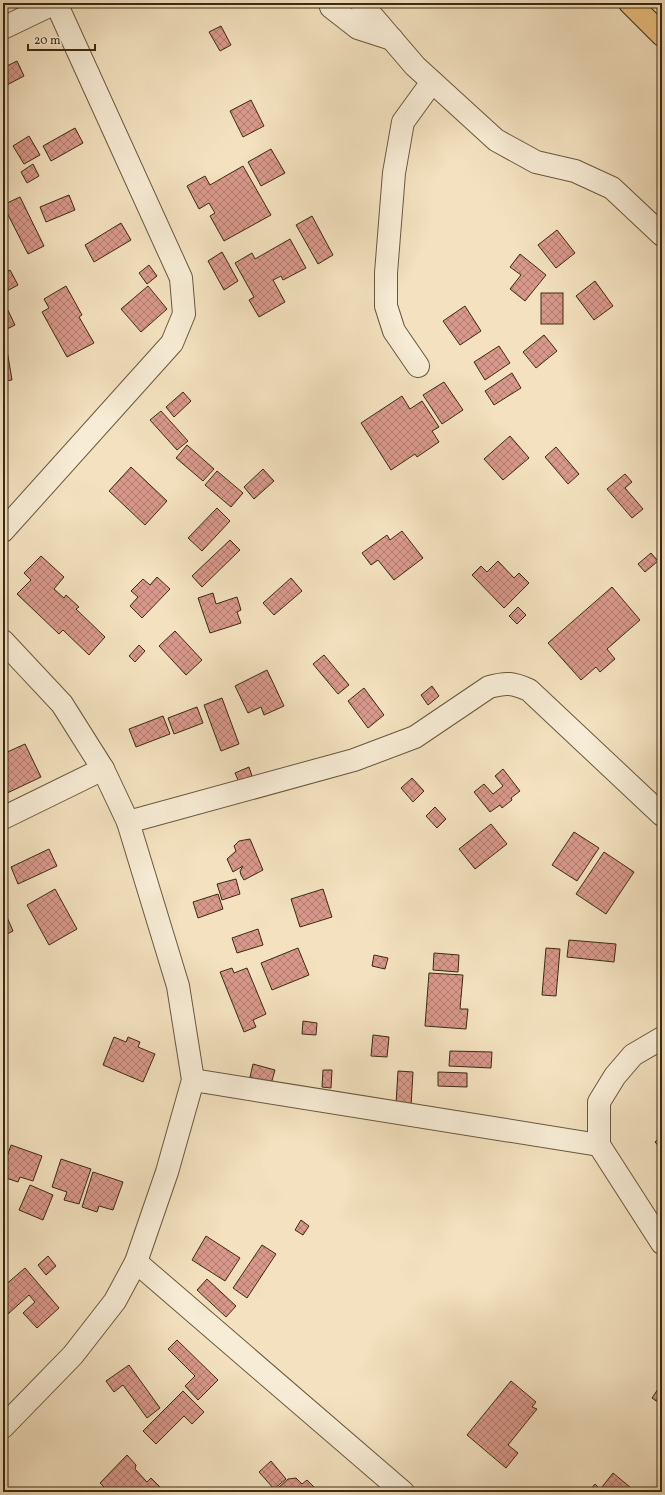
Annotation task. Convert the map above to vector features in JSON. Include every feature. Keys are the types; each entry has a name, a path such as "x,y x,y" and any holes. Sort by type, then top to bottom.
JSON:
{"main road":[{"path":"630,3 662,35"}],"street":[{"path":"3,28 55,3 182,278 184,314 172,343 3,531"},
{"path":"330,3 331,7 358,28 392,39"},
{"path":"361,3 415,66 496,140 536,162 575,172 612,188 662,235"},
{"path":"418,366 394,331 386,306 386,273 394,173 403,122 432,82"},
{"path":"3,642 62,704 103,769 128,822 178,986 193,1080 167,1172 136,1262 115,1301 73,1355 5,1420"},
{"path":"128,822 361,758 415,737 489,687 501,683 514,683 529,690 662,815"},
{"path":"3,818 103,769"},
{"path":"662,1038 633,1055 615,1076 599,1102 599,1145 662,1243"},
{"path":"193,1080 599,1145"},
{"path":"136,1262 403,1492"}],"building":[{"path":"221,26 231,45 220,51 209,32"},
{"path":"17,61 24,76 3,87 3,68"},
{"path":"251,100 264,126 243,137 230,111"},
{"path":"75,128 83,143 51,161 43,146"},
{"path":"29,136 40,155 24,164 13,146"},
{"path":"271,149 285,173 261,186 248,162"},
{"path":"33,164 39,176 27,183 21,172"},
{"path":"243,166 271,215 224,241 210,216 215,213 209,203 199,209 187,186 205,176 210,185"},
{"path":"69,195 75,210 46,222 40,207"},
{"path":"20,197 44,246 28,254 3,205"},
{"path":"312,216 333,255 318,264 296,225"},
{"path":"121,223 131,240 94,262 85,245"},
{"path":"557,230 575,253 556,268 538,245"},
{"path":"290,239 306,268 283,280 281,276 273,280 285,302 259,317 249,300 254,297 235,263 252,253 255,259"},
{"path":"222,252 238,281 224,290 208,261"},
{"path":"520,254 546,275 525,301 510,289 521,275 510,267"},
{"path":"149,265 157,276 147,284 139,273"},
{"path":"10,270 18,285 7,291 3,284 3,274"},
{"path":"595,281 613,306 594,320 576,296"},
{"path":"66,286 82,315 79,317 94,343 67,357 42,312 49,308 44,299"},
{"path":"148,286 167,309 141,332 121,309"},
{"path":"541,293 563,293 563,324 541,324"},
{"path":"3,300 15,325 3,331"},
{"path":"465,306 481,331 460,345 443,321"},
{"path":"544,335 557,351 536,368 523,352"},
{"path":"499,346 510,363 485,380 474,362"},
{"path":"7,350 12,380 4,381 5,386 3,386 3,351"},
{"path":"512,373 521,388 494,405 485,391"},
{"path":"444,382 463,410 442,424 423,395"},
{"path":"183,392 191,401 174,417 166,407"},
{"path":"402,396 410,409 422,401 439,427 432,431 439,442 417,457 415,454 391,470 361,423"},
{"path":"161,411 188,441 177,450 150,420"},
{"path":"510,436 529,458 503,480 484,459"},
{"path":"187,445 214,469 203,481 176,458"},
{"path":"556,447 579,474 568,484 545,457"},
{"path":"131,467 167,501 145,525 109,491"},
{"path":"263,469 274,481 254,499 244,487"},
{"path":"217,471 243,493 231,507 205,485"},
{"path":"625,474 632,482 625,488 643,509 632,518 607,489"},
{"path":"217,508 230,521 202,551 188,538"},
{"path":"402,531 423,558 394,580 378,560 371,565 362,553 387,535 390,540"},
{"path":"230,540 240,550 202,587 192,576"},
{"path":"651,553 658,561 645,572 638,564"},
{"path":"41,556 64,577 54,589 64,598 66,595 79,607 76,609 105,637 89,655 63,630 59,634 17,594 31,580 24,573"},
{"path":"498,561 514,578 519,573 529,583 504,608 472,575 481,566 487,572"},
{"path":"157,577 170,589 142,618 130,606 138,597 131,591 143,579 150,585"},
{"path":"291,578 302,591 274,615 263,603"},
{"path":"612,587 640,620 607,649 615,659 600,672 596,667 581,680 548,643"},
{"path":"213,593 216,604 237,597 241,610 237,612 241,623 210,633 198,598"},
{"path":"518,607 526,615 517,624 509,616"},
{"path":"175,631 202,660 186,675 159,646"},
{"path":"139,645 145,651 135,662 129,656"},
{"path":"324,655 349,685 338,694 313,664"},
{"path":"267,670 284,706 264,715 261,707 248,713 235,686"},
{"path":"432,686 439,696 428,705 421,695"},
{"path":"364,688 384,715 368,728 348,701"},
{"path":"222,698 239,744 221,751 204,705"},
{"path":"197,707 203,723 174,734 168,718"},
{"path":"163,716 170,734 136,747 129,729"},
{"path":"25,744 41,777 3,795 3,754"},
{"path":"249,767 252,776 239,782 235,773"},
{"path":"503,769 520,791 502,808 500,805 490,812 474,792 484,784 493,794 503,786 495,776"},
{"path":"412,778 424,791 413,802 401,788"},
{"path":"435,807 446,819 437,828 426,816"},
{"path":"491,824 507,844 475,869 459,849"},
{"path":"574,832 599,848 577,881 552,865"},
{"path":"250,839 263,870 244,880 240,871 243,866 233,872 227,859 236,851 234,846 239,841"},
{"path":"49,849 57,866 18,884 11,867"},
{"path":"604,852 634,872 606,914 576,894"},
{"path":"236,879 240,894 222,900 217,884"},
{"path":"55,889 77,929 49,945 27,905"},
{"path":"323,889 332,917 300,927 291,899"},
{"path":"218,894 223,909 198,918 193,902"},
{"path":"3,908 13,931 3,936"},
{"path":"258,929 263,945 237,953 232,938"},
{"path":"569,940 616,944 614,962 567,957"},
{"path":"298,948 309,975 272,990 261,963"},
{"path":"546,948 560,949 556,996 542,995"},
{"path":"434,953 459,955 458,972 433,970"},
{"path":"374,955 388,958 385,969 372,966"},
{"path":"232,968 234,973 247,968 266,1014 253,1020 256,1027 244,1032 220,972"},
{"path":"429,973 463,975 460,1009 468,1009 466,1029 425,1026"},
{"path":"303,1021 317,1023 316,1035 302,1034"},
{"path":"373,1035 389,1037 387,1057 371,1056"},
{"path":"114,1037 126,1042 128,1037 140,1042 138,1047 155,1054 143,1082 103,1065"},
{"path":"450,1051 492,1052 491,1068 449,1066"},
{"path":"253,1064 275,1070 271,1084 250,1077"},
{"path":"323,1070 332,1070 331,1088 322,1087"},
{"path":"398,1071 413,1072 411,1106 396,1104"},
{"path":"438,1072 467,1073 467,1087 438,1086"},
{"path":"662,1135 662,1150 655,1142"},
{"path":"11,1145 42,1156 33,1181 20,1177 18,1182 3,1177 3,1169"},
{"path":"61,1159 91,1169 79,1204 64,1200 67,1192 52,1187"},
{"path":"93,1172 123,1182 113,1210 99,1206 97,1212 82,1207"},
{"path":"30,1185 53,1195 43,1220 19,1210"},
{"path":"301,1220 309,1226 303,1235 295,1230"},
{"path":"206,1236 240,1258 225,1281 192,1260"},
{"path":"262,1245 276,1254 247,1298 233,1288"},
{"path":"48,1256 56,1266 46,1275 38,1265"},
{"path":"25,1268 59,1308 37,1328 23,1313 35,1302 29,1295 8,1314 3,1308 3,1287"},
{"path":"207,1279 236,1306 226,1317 197,1290"},
{"path":"177,1340 218,1380 198,1400 185,1386 195,1376 168,1349"},
{"path":"129,1365 160,1408 147,1418 123,1385 114,1392 106,1381"},
{"path":"511,1381 536,1402 532,1407 537,1409 508,1445 518,1453 506,1468 467,1435"},
{"path":"662,1383 662,1405 652,1398"},
{"path":"183,1391 204,1412 192,1424 184,1416 156,1444 143,1431"},
{"path":"127,1455 136,1465 135,1469 147,1482 151,1478 165,1492 109,1492 100,1483"},
{"path":"271,1461 286,1479 274,1489 259,1472"},
{"path":"613,1473 636,1492 608,1492 602,1487"},
{"path":"296,1478 302,1484 307,1480 319,1492 277,1492 278,1488 288,1479"},
{"path":"595,1484 603,1492 588,1492"}]}
